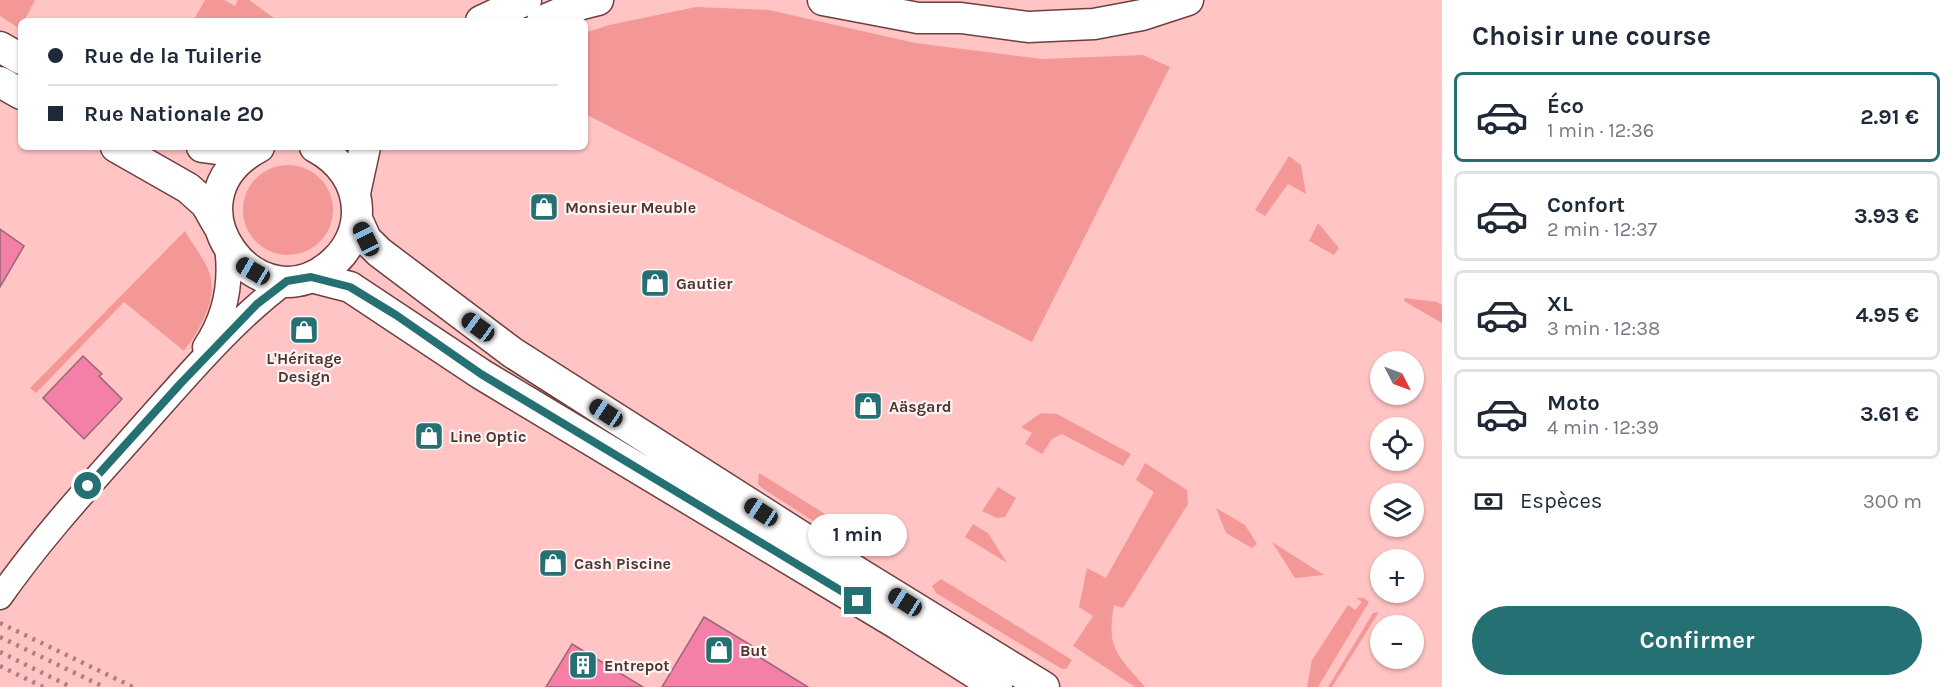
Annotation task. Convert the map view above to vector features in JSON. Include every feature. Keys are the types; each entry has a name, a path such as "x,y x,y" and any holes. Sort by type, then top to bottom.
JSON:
{"main road":[{"path":"487,18 526,0"},
{"path":"549,18 598,0"},
{"path":"823,0 918,18 961,18 1028,27 1094,24 1142,15 1188,0"},
{"path":"901,0 961,18"},
{"path":"0,47 18,57"},
{"path":"0,82 18,92"},
{"path":"121,150 188,188 206,204 223,236 243,265 264,277 299,279 350,287 396,315 481,374 899,625 997,687"},
{"path":"223,236 217,205 222,185 232,167 253,150"},
{"path":"321,150 330,155 346,172 366,239 409,277 513,353 860,574 1044,687"},
{"path":"299,279 328,268 342,255 352,238 365,150"}],"street":[{"path":"181,383 213,335 224,308 229,288 230,266 223,236"},
{"path":"0,597 61,517 181,383 257,304 299,279"}],"shaded area":[{"path":"0,0 35,0 26,18 18,18 18,28 0,16"},
{"path":"205,0 224,0 235,6 238,0 249,0 274,18 195,18"},
{"path":"696,7 769,10 915,43 1042,59 1143,55 1170,67 1032,342 588,116 588,32 609,25"},
{"path":"1289,156 1301,165 1306,194 1288,184 1265,216 1255,210"},
{"path":"288,165 305,169 320,178 329,193 333,210 329,227 320,242 305,251 288,255 271,251 256,242 247,227 243,210 247,193 256,178 271,169"},
{"path":"1318,223 1339,248 1334,255 1309,241"},
{"path":"185,231 207,267 211,293 206,314 184,351 124,302 36,393 30,388"},
{"path":"1405,298 1437,302 1442,305 1442,323 1404,301"},
{"path":"1041,413 1057,414 1131,454 1123,466 1062,434 1052,439 1042,454 1025,444 1032,433 1021,427"},
{"path":"1145,463 1187,490 1188,504 1123,608 1114,605 1113,642 1121,659 1145,687 1135,687 1073,646 1093,616 1079,607 1087,568 1106,578 1154,492 1136,480"},
{"path":"759,473 859,535 849,544 762,488 758,484"},
{"path":"998,487 1016,498 1005,517 997,518 982,511"},
{"path":"1216,508 1245,525 1257,544 1252,548 1226,533"},
{"path":"973,524 988,533 1007,563 965,537"},
{"path":"1272,542 1324,575 1295,578"},
{"path":"941,579 1072,660 1066,669 1062,669 936,593 932,586"},
{"path":"1356,598 1364,598 1369,602 1318,687 1307,687 1312,660 1348,605 1355,610 1362,602"},
{"path":"1370,618 1370,626 1332,687 1328,687"}],"building":[{"path":"0,229 24,246 0,287"},
{"path":"83,356 102,374 99,376 122,399 84,439 43,398"},
{"name":"But","path":"704,617 754,647 751,652 808,687 662,687"},
{"name":"Entrepot","path":"572,644 643,687 546,687"}],"railway":[{"path":"0,623 133,687"},
{"path":"0,637 104,687"},
{"path":"0,652 71,687"},
{"path":"0,666 43,687"}],"place":[{"name":"Monsieur Meuble","path":"544,207"},
{"name":"Gautier","path":"655,283"},
{"name":"L'Héritage Design","path":"304,330"},
{"name":"Aäsgard","path":"868,406"},
{"name":"Line Optic","path":"429,436"},
{"name":"Cash Piscine","path":"553,563"},
{"name":"But","path":"719,650"},
{"name":"Entrepot","path":"583,665"}],"route":[{"path":"88,486 181,383 257,304 287,281 311,277 350,287 396,315 481,374 858,601"}]}
